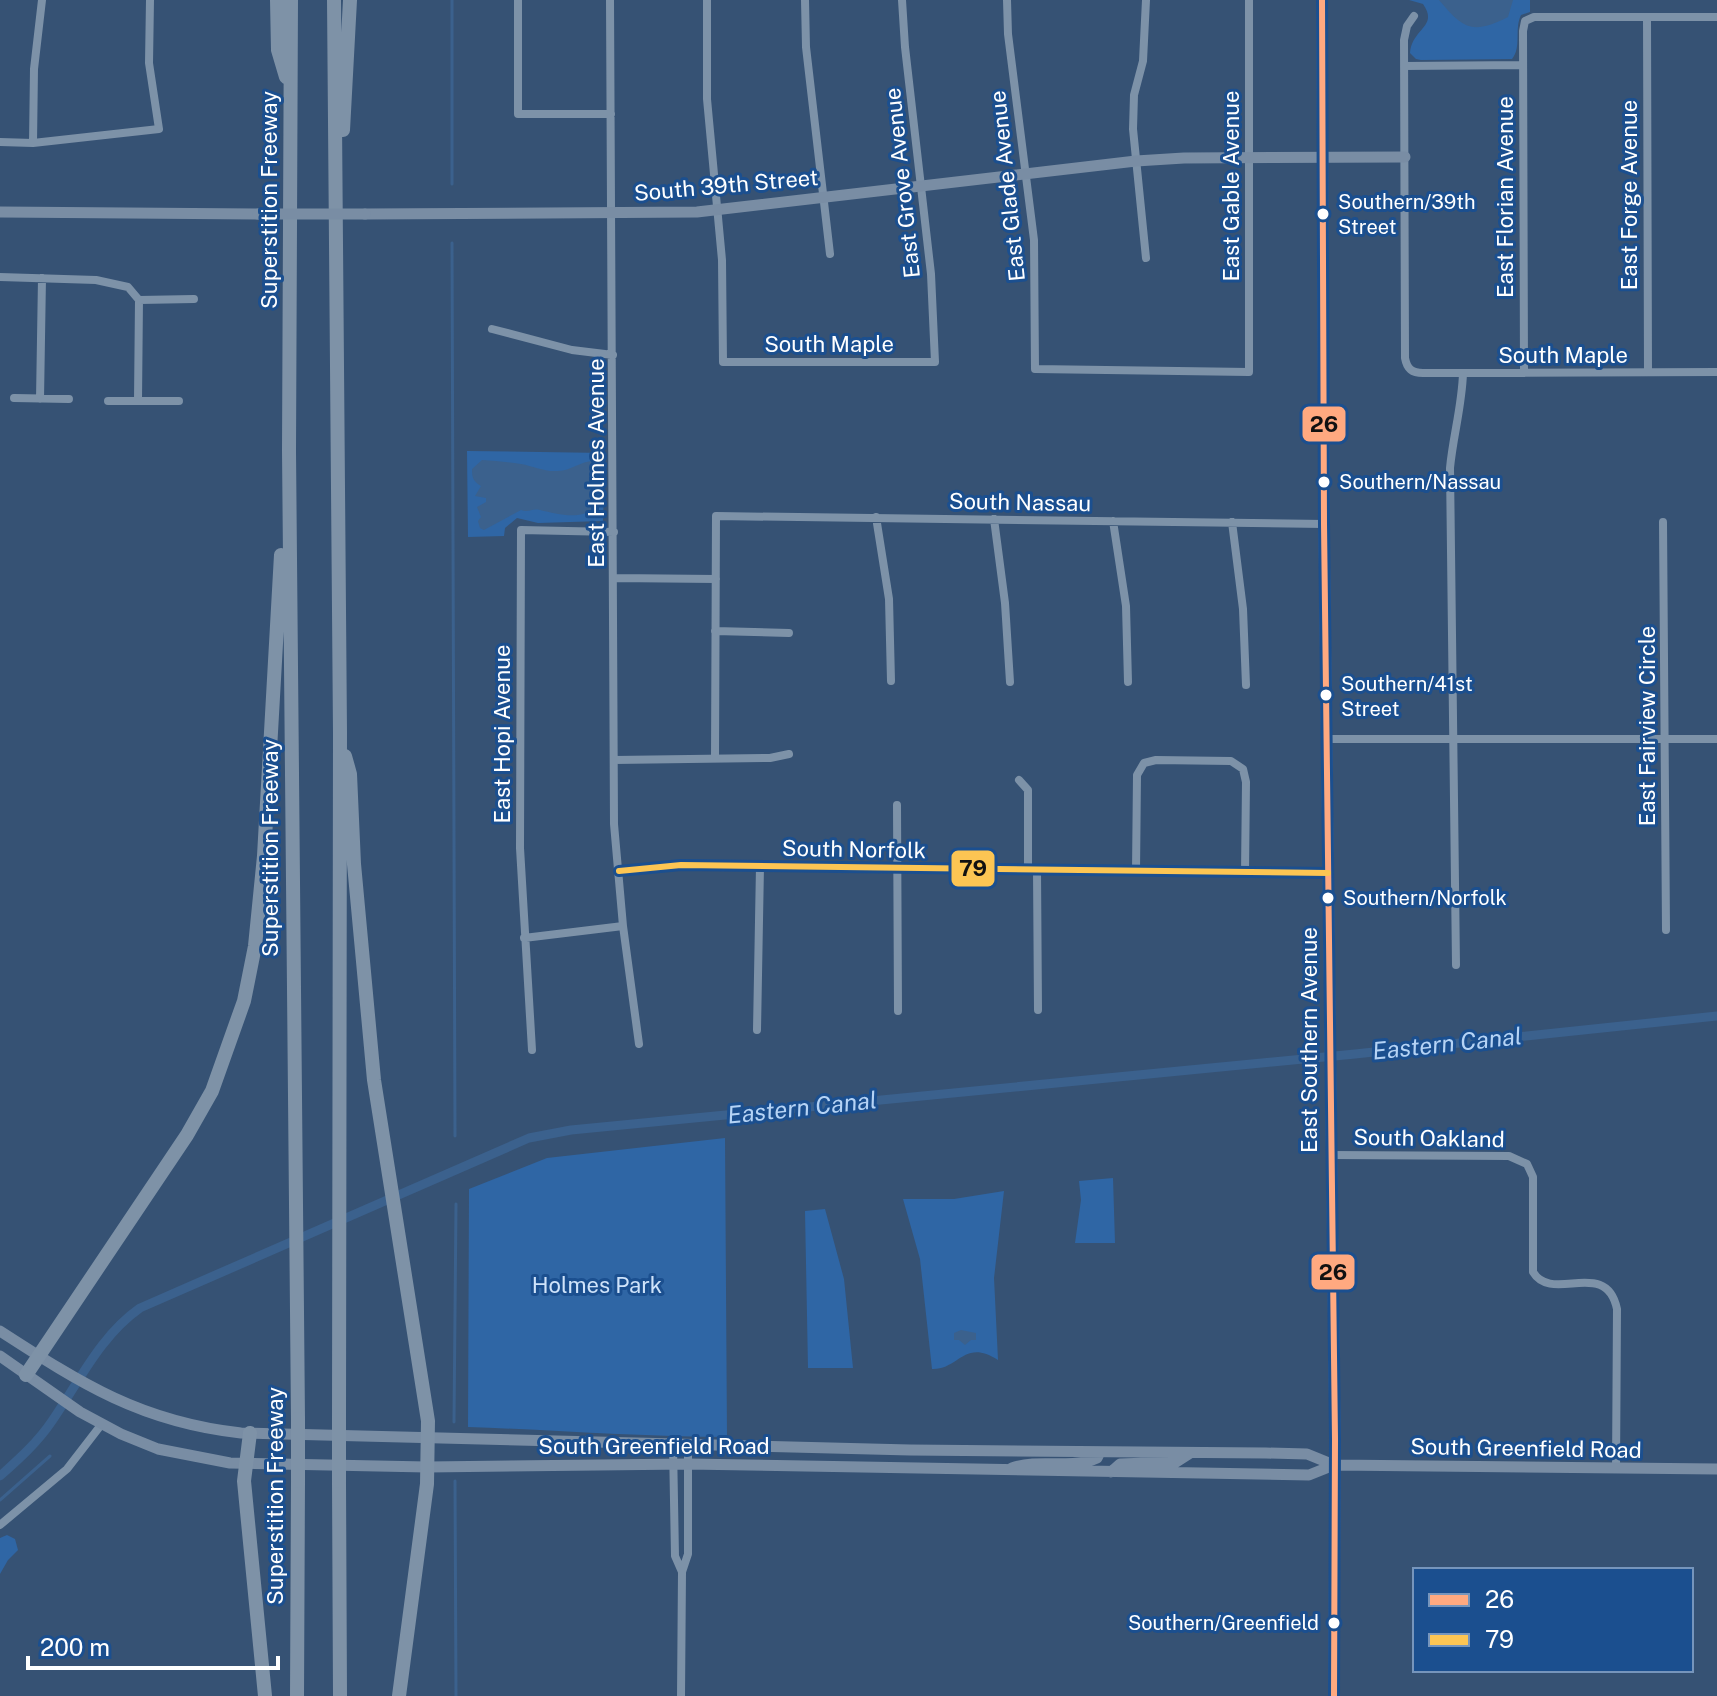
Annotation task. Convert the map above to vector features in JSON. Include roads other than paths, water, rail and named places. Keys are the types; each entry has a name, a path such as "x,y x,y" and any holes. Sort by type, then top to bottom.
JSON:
{"highway":[{"path":"277,0 278,50 291,97"},
{"name":"Superstition Freeway","path":"291,0 288,451 298,1419 297,1696"},
{"path":"334,0 340,732 340,1696"},
{"path":"335,234 350,0"},
{"path":"26,1375 187,1135 212,1091 244,1001 255,946 264,856 288,451"},
{"path":"340,732 350,774 363,967 384,1154 428,1421 427,1467 399,1696"},
{"path":"250,1433 244,1481 265,1696"}],"main road":[{"name":"East Southern Avenue","path":"1322,0 1334,1696"},
{"name":"South 39th Street","path":"0,212 365,214 716,210 1136,161 1405,157"},
{"name":"South Greenfield Road","path":"0,1331 96,1391 126,1405 173,1421 250,1433 673,1445 1307,1454 1334,1465 1717,1469"},
{"name":"South Greenfield Road","path":"0,1356 101,1425 158,1449 204,1460 246,1464 427,1467 688,1464 1309,1475 1334,1465"},
{"path":"1004,1471 1028,1462 1088,1462 1097,1458 1100,1452"},
{"path":"1111,1472 1120,1464 1176,1462 1190,1453"}],"street":[{"path":"33,143 34,69 42,0"},
{"path":"0,142 33,143 159,129 149,63 150,0"},
{"path":"518,0 518,114 611,114"},
{"name":"East Holmes Avenue","path":"610,0 614,824 623,926 639,1044"},
{"path":"707,0 707,99 716,210"},
{"path":"805,0 806,47 830,254"},
{"name":"East Grove Avenue","path":"902,0 931,274 935,362"},
{"name":"East Glade Avenue","path":"1007,0 1008,34 1036,263 1035,369"},
{"path":"1146,0 1143,61 1134,95 1136,161 1146,258"},
{"name":"East Gable Avenue","path":"1035,369 1249,372 1249,0"},
{"path":"1405,157 1405,33 1414,16"},
{"name":"East Florian Avenue","path":"1524,373 1525,21 1534,17 1647,17"},
{"path":"1647,17 1717,17"},
{"name":"East Forge Avenue","path":"1647,17 1648,372"},
{"path":"1404,66 1523,65"},
{"name":"South Maple","path":"1405,157 1405,358 1410,370 1419,373 1717,372"},
{"name":"South Maple","path":"716,210 723,278 723,362 935,362"},
{"path":"0,277 96,280 128,287 139,300 138,400"},
{"path":"40,399 42,278"},
{"path":"139,300 194,299"},
{"path":"492,329 572,350 613,355"},
{"path":"1456,965 1450,468 1452,440 1461,407 1463,373"},
{"path":"14,398 69,399"},
{"path":"108,401 179,401"},
{"name":"South Nassau","path":"716,579 716,516 1324,524"},
{"path":"876,517 889,599 891,681"},
{"path":"994,519 1005,603 1010,682"},
{"path":"1113,521 1126,606 1128,682"},
{"path":"1232,522 1243,609 1246,685"},
{"name":"East Fairview Circle","path":"1663,522 1666,930"},
{"name":"East Hopi Avenue","path":"532,1050 520,848 521,530 614,532"},
{"path":"614,578 716,579 715,758"},
{"path":"715,631 789,633"},
{"path":"1326,739 1717,739"},
{"path":"614,760 770,758 789,754"},
{"path":"1136,871 1137,775 1144,763 1156,760 1231,761 1243,769 1246,782 1245,873"},
{"path":"1019,780 1028,790 1038,1010"},
{"path":"897,805 898,1011"},
{"name":"South Norfolk","path":"619,871 681,865 1328,873"},
{"path":"757,1030 760,866"},
{"path":"524,938 623,926"},
{"name":"South Oakland","path":"1330,1155 1509,1156 1527,1164 1533,1177 1533,1272 1536,1279 1546,1284 1597,1283 1615,1298 1616,1469"},
{"path":"0,1525 67,1469 101,1425"},
{"path":"673,1445 675,1556 682,1572"},
{"path":"681,1696 682,1572 688,1554 688,1445"}],"waterway":[{"path":"452,0 452,184"},
{"path":"452,243 455,1136"},
{"name":"Eastern Canal","path":"0,1476 41,1436 91,1360 113,1332 140,1308 529,1138 571,1130 1717,1016"},
{"path":"454,1422 456,1204"},
{"path":"0,1500 50,1456"},
{"path":"455,1481 456,1696"}],"place":[{"name":"Southern/39th Street","path":"1323,214"},
{"name":"Southern/Nassau","path":"1324,482"},
{"name":"Southern/41st Street","path":"1326,695"},
{"name":"Southern/Norfolk","path":"1328,898"},
{"name":"Southern/Greenfield","path":"1334,1623"}],"park label":[{"name":"Holmes Park","path":"597,1285"}]}
